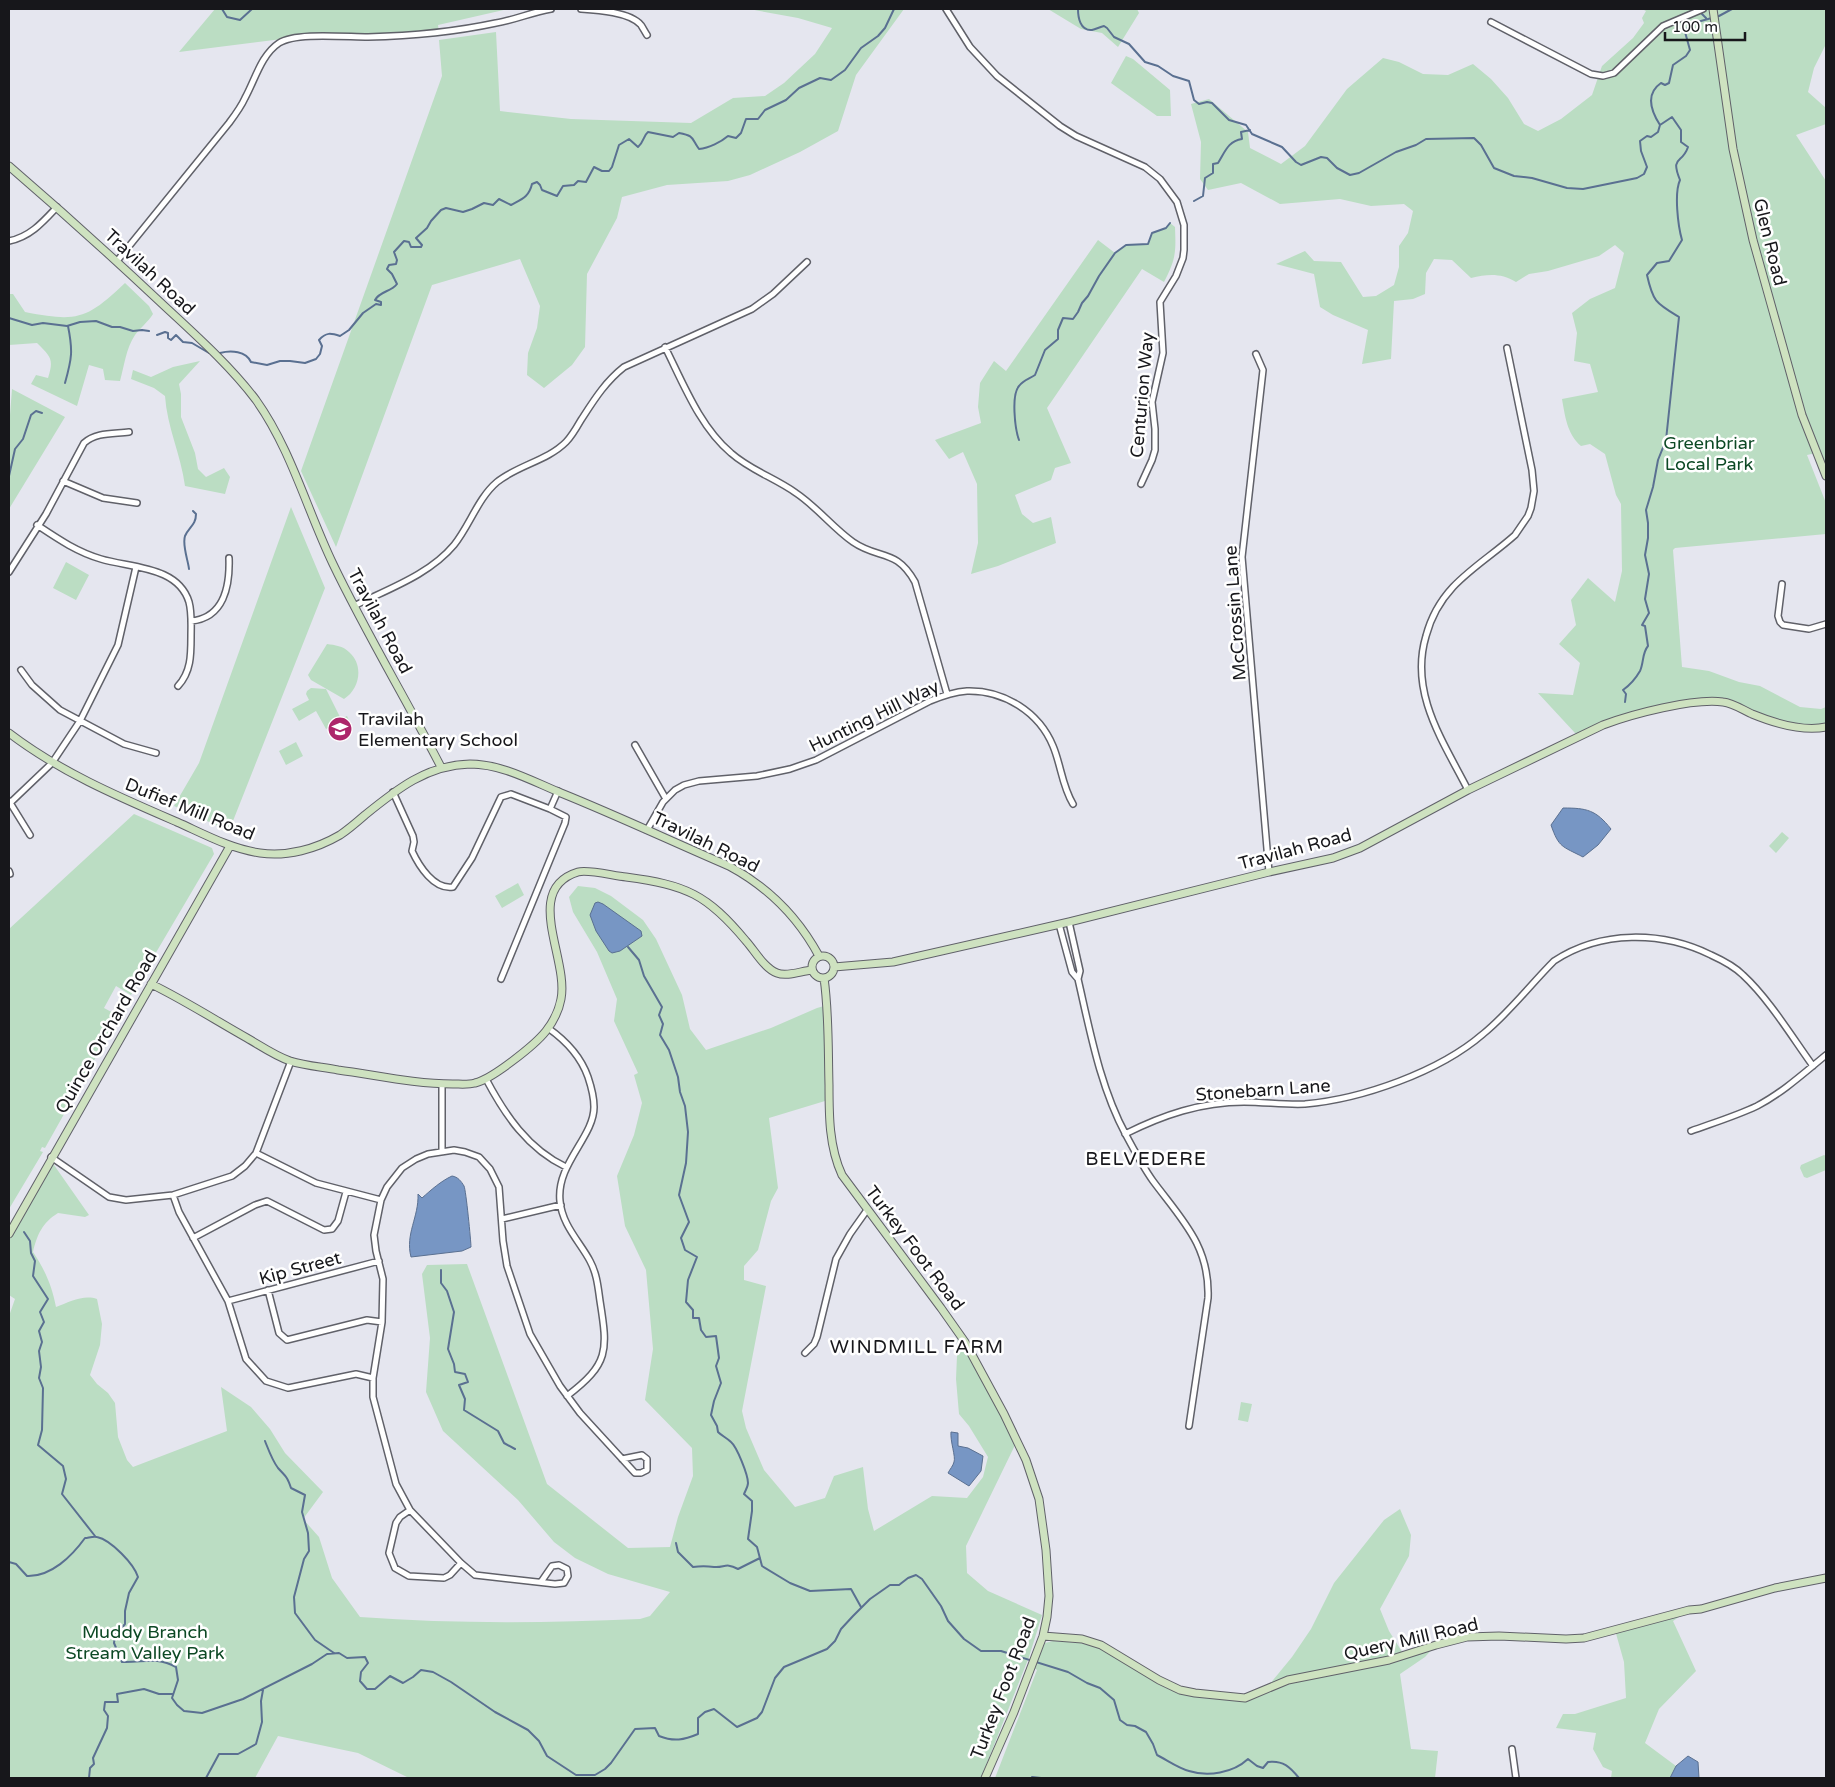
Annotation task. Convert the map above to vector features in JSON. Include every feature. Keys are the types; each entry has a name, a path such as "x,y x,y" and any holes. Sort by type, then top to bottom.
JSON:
{"main road":[{"name":"Glen Road","path":"1713,12 1733,149 1753,240 1802,415 1826,476"},
{"name":"Travilah Road","path":"9,166 57,207 206,344 255,399 270,423 300,483 331,561 441,768 472,764 507,770 729,866 761,885 775,898 809,938 819,956"},
{"name":"Travilah Road","path":"834,967 894,962 1333,858 1360,848 1468,790 1603,725 1660,709 1708,701 1725,702 1778,724 1816,728 1826,727"},
{"name":"Dufief Mill Road","path":"9,733 52,763 130,801 230,846 261,853 284,854 317,846 343,833 393,792 425,773 441,768"},
{"name":"Quince Orchard Road","path":"9,1234 230,846"},
{"path":"151,984 273,1053 291,1061 379,1077 442,1084 473,1084 486,1079 536,1041 548,1028 559,1006 562,991 560,964 549,909 550,898 563,880 579,872 669,884 694,893 721,913 772,970 785,974 812,970"},
{"path":"819,956 829,957 834,967 831,975 824,978 816,976 812,970 812,963 819,956"},
{"name":"Turkey Foot Road","path":"824,978 827,1003 832,1148 842,1175 965,1342 1004,1414 1026,1460 1039,1499 1046,1550 1049,1596 1043,1636 1014,1712 985,1778"},
{"name":"Query Mill Road","path":"1043,1636 1082,1639 1101,1645 1159,1680 1180,1690 1245,1698 1288,1680 1389,1660 1436,1645 1468,1638 1499,1636 1584,1638 1775,1588 1826,1578"}],"street":[{"path":"117,262 229,123 245,100 265,58 283,40 305,37 428,34 495,24 551,9"},
{"path":"581,9 598,10 634,20 640,24 647,35"},
{"name":"Centurion Way","path":"946,9 970,47 997,76 1060,126 1076,136 1145,166 1160,179 1177,202 1184,225 1184,250 1176,276 1160,302 1163,352 1152,402 1156,429 1155,450 1141,484"},
{"path":"1490,22 1582,70 1603,76 1614,73 1662,26 1703,9"},
{"path":"9,241 26,236 57,207"},
{"path":"354,606 420,573 440,559 454,545 467,527 483,498 497,482 557,450 567,441 612,376 624,367 752,309 773,294 807,262"},
{"path":"666,347 692,402 716,438 731,454 758,472 795,492 845,537 861,548 893,559 908,570 914,582 947,694"},
{"path":"1468,790 1435,726 1426,704 1421,680 1421,658 1428,628 1442,601 1463,577 1515,535 1531,508 1534,491 1532,470 1507,348"},
{"name":"McCrossin Lane","path":"1256,354 1263,370 1242,557 1269,872"},
{"path":"9,572 46,514 81,448 88,439 99,435 130,432"},
{"path":"64,481 103,498 138,503"},
{"path":"37,526 80,552 160,572 174,580 185,592 189,603 191,646 188,670 184,680 178,686"},
{"path":"191,621 202,620 216,611 230,575 230,558"},
{"path":"30,836 9,802 52,763 80,721 118,645 136,567"},
{"path":"1782,584 1778,616 1783,625 1810,629 1826,624"},
{"path":"20,670 32,685 50,702 80,721 124,744 156,753"},
{"name":"Hunting Hill Way","path":"647,830 656,812 675,790 699,781 757,776 790,769 812,761 930,701 947,694 967,691 984,692 1014,702 1038,721 1053,746 1066,793 1073,804"},
{"path":"635,745 666,799"},
{"path":"550,809 558,791"},
{"path":"393,792 413,836 412,851 418,863 442,887 448,888 453,887 471,859 502,796 512,794 566,817 501,979"},
{"path":"1069,922 1080,971 1078,979 1096,1056 1110,1101 1125,1134 1152,1178 1194,1236 1204,1262 1208,1298 1188,1426"},
{"path":"1059,924 1072,972 1078,979"},
{"name":"Stonebarn Lane","path":"1125,1134 1167,1115 1208,1104 1246,1102 1306,1104 1354,1095 1412,1076 1450,1058 1482,1035 1496,1023 1554,961 1589,944 1620,937 1668,940 1698,948 1727,962 1755,987 1813,1066"},
{"path":"548,1028 572,1050 585,1068 592,1087 594,1101 590,1124 566,1167 560,1193 560,1205 570,1231 596,1272 604,1334 602,1358 595,1372 588,1380 567,1396"},
{"path":"1691,1130 1742,1113 1758,1105 1786,1087 1826,1055"},
{"path":"51,1158 109,1197 126,1200 173,1195 232,1176 245,1166 256,1153 291,1061"},
{"path":"486,1079 500,1105 524,1136 547,1157 566,1167"},
{"path":"442,1084 442,1151"},
{"path":"541,1582 552,1566 560,1565 567,1569 568,1576 564,1583 541,1582 475,1575 410,1510 396,1484 373,1397 373,1378 382,1322 383,1279 374,1235 381,1200 387,1187 402,1168 422,1156 442,1151 465,1152 479,1157 490,1169 499,1187 507,1266 522,1312 537,1347 567,1396 591,1426 635,1473 647,1470 647,1459 642,1454 622,1459"},
{"path":"256,1153 316,1184 381,1200"},
{"path":"194,1238 255,1205 267,1201 324,1230 332,1229 338,1221 346,1192"},
{"path":"173,1195 179,1212 228,1301 246,1359 266,1381 288,1388 356,1374 373,1378"},
{"path":"502,1219 560,1205"},
{"path":"805,1353 814,1344 817,1337 836,1259 850,1234 867,1210"},
{"name":"Kip Street","path":"228,1301 378,1261"},
{"path":"268,1290 279,1333 287,1340 367,1320 382,1322"},
{"path":"410,1510 400,1517 396,1523 389,1553 395,1568 409,1576 444,1578 450,1575 461,1563"},
{"path":"1512,1749 1516,1778"}],"green space":[{"path":"215,9 508,9 438,25 439,32 290,38 179,52"},
{"path":"749,9 904,9 856,75 838,131 800,152 750,175 728,181 667,185 622,197 617,218 587,274 585,347 572,365 544,388 527,375 528,353 537,328 540,306 520,259 432,285 336,547 301,471 442,76 439,40 496,32 500,111 571,119 691,123 733,98 765,96 784,83 815,54 832,28 798,18"},
{"path":"1048,9 1137,9 1139,13 1118,47 1102,33 1081,29"},
{"name":"Greenbriar Local Park","path":"1642,9 1826,9 1826,44 1814,68 1808,92 1826,108 1826,124 1796,135 1826,181 1826,476 1816,453 1807,455 1826,503 1826,534 1675,548 1673,550 1682,667 1709,671 1739,682 1760,686 1800,707 1821,709 1826,707 1826,727 1778,724 1725,702 1660,709 1587,733 1575,733 1538,693 1573,695 1580,663 1559,644 1576,625 1571,600 1588,578 1615,602 1622,571 1621,504 1616,495 1605,454 1590,444 1581,446 1576,441 1567,424 1562,399 1598,392 1590,364 1574,361 1577,333 1572,313 1590,299 1615,288 1624,253 1615,245 1599,256 1548,271 1529,274 1516,282 1494,275 1471,278 1452,260 1434,259 1426,273 1425,294 1413,299 1394,301 1391,359 1362,364 1368,330 1333,315 1320,307 1314,274 1276,264 1305,251 1314,261 1341,262 1363,297 1376,296 1394,285 1399,267 1399,246 1408,233 1413,211 1404,204 1371,206 1340,199 1280,204 1241,183 1208,190 1200,179 1201,142 1191,104 1209,99 1248,132 1250,148 1281,164 1305,146 1347,89 1383,58 1399,62 1423,74 1448,75 1473,64 1491,79 1508,98 1524,124 1538,131 1561,119 1592,95 1602,66 1633,38 1644,23 1642,18 1646,11"},
{"path":"1126,56 1133,59 1170,90 1171,116 1157,116 1111,83"},
{"path":"1170,223 1175,227 1175,249 1171,267 1164,282 1142,269 1047,408 1071,463 1055,468 1051,480 1015,495 1022,514 1033,523 1051,517 1056,543 998,566 971,574 978,543 977,484 963,452 949,459 935,440 981,423 978,407 980,383 994,361 1006,371 1098,240 1115,253 1126,245 1148,244 1152,233 1166,228"},
{"path":"125,283 149,306 153,314 132,340 120,381 105,380 103,369 89,365 77,406 31,384 36,375 48,378 51,362 37,343 9,345 9,294 13,294 25,312 69,317 80,315 100,305"},
{"path":"200,361 179,384 181,417 195,453 198,469 206,477 224,468 230,477 225,494 185,486 168,419 165,396 154,388 131,379 133,370 151,377 173,367"},
{"path":"12,389 65,417 9,509 9,428"},
{"path":"291,507 325,588 229,831 174,806 199,763"},
{"path":"66,562 89,575 76,600 53,588"},
{"path":"327,644 339,646 347,650 357,663 357,683 344,699 311,680 308,675"},
{"path":"311,688 326,689 341,719 347,716 351,725 337,733 332,726 326,729 316,711 299,721 292,709 309,700 306,694"},
{"path":"296,742 303,756 286,765 279,751"},
{"path":"134,814 212,848 214,854 131,995 116,986 104,1008 119,1016 45,1148 42,1147 40,1151 43,1152 9,1209 9,929"},
{"path":"1782,832 1789,838 1776,853 1769,846"},
{"path":"518,883 524,895 502,908 495,896"},
{"name":"Muddy Branch Stream Valley Park","path":"578,886 595,888 611,896 643,920 656,939 682,995 690,1029 706,1050 771,1028 824,1006 825,1101 769,1118 778,1188 771,1201 758,1250 744,1266 744,1280 766,1286 742,1411 746,1428 764,1470 795,1507 825,1498 834,1476 863,1467 868,1509 874,1531 932,1496 967,1498 983,1477 988,1457 969,1426 959,1414 956,1379 958,1332 1017,1441 966,1546 967,1573 988,1591 1042,1615 1029,1657 981,1778 409,1778 358,1753 278,1736 255,1778 9,1778 9,1316 15,1299 9,1295 9,1234 52,1155 54,1165 89,1215 85,1217 58,1213 41,1230 33,1252 48,1278 56,1307 87,1297 97,1299 102,1324 100,1345 90,1375 115,1403 118,1437 127,1460 133,1467 227,1431 221,1387 251,1407 270,1429 285,1453 323,1492 303,1519 319,1537 332,1578 360,1617 500,1622 640,1619 650,1616 670,1592 608,1574 575,1558 554,1542 518,1500 443,1431 426,1392 430,1338 422,1274 427,1265 467,1264 547,1484 628,1548 670,1547 678,1517 693,1476 692,1448 645,1400 653,1349 646,1270 625,1226 617,1176 634,1135 642,1103 634,1075 638,1073 614,1021 617,999 597,952 573,912 569,897"},
{"path":"1824,1155 1826,1156 1826,1170 1807,1178 1804,1177 1800,1168 1801,1165"},
{"path":"1241,1402 1252,1404 1248,1422 1238,1420"},
{"path":"1400,1509 1411,1535 1409,1556 1380,1609 1389,1631 1404,1655 1436,1645 1425,1657 1400,1674 1411,1749 1438,1751 1435,1778 995,1778 1037,1670 1034,1668 1045,1643 1053,1641 1081,1643 1099,1648 1117,1656 1159,1682 1245,1701 1260,1696 1292,1657 1311,1629 1334,1583 1384,1520"},
{"path":"1689,1610 1673,1621 1696,1671 1659,1709 1645,1743 1676,1766 1670,1778 1611,1778 1612,1771 1603,1767 1593,1749 1596,1733 1556,1728 1563,1714 1575,1714 1626,1698 1624,1662 1615,1630"}],"water":[{"path":"1563,808 1590,811 1601,818 1611,829 1598,845 1583,857 1562,846 1556,838 1551,825"},
{"path":"598,902 641,931 642,936 620,951 612,953 609,951 596,931 590,915 595,903"},
{"path":"452,1176 456,1177 464,1186 471,1247 462,1251 411,1257 410,1241 418,1194 422,1198"},
{"path":"951,1432 958,1433 958,1446 968,1448 983,1456 981,1471 969,1486 948,1473 954,1460"},
{"path":"1688,1756 1698,1762 1699,1778 1670,1778 1676,1766"}],"waterway":[{"path":"222,9 227,17 240,20 252,9"},
{"path":"270,9 275,9"},
{"path":"220,353 238,352 249,358 251,362 267,365 280,361 305,363 316,359 320,354 322,346 319,340 322,337 329,334 340,336 349,330 363,313 376,304 381,305 381,302 375,300 377,297 397,284 387,269 389,265 396,264 397,260 394,252 404,241 409,242 411,247 421,247 422,245 416,238 427,228 441,210 446,208 463,212 484,203 493,205 499,199 511,205 524,197 529,192 532,184 537,182 542,190 557,196 563,186 574,185 578,181 586,182 594,167 602,171 609,171 619,145 629,139 638,147 648,132 673,137 679,133 688,135 699,149 715,144 728,136 736,138 741,133 746,119 758,119 765,110 786,100 799,88 820,78 831,80 845,70 861,48 878,36 885,28 894,9"},
{"path":"1078,9 1082,26 1088,30 1104,26 1114,37 1129,44 1145,62 1158,66 1173,76 1189,81 1194,100 1199,104 1212,103 1229,120 1246,125 1252,134 1282,147 1301,165 1321,157 1327,158 1337,168 1350,175 1359,173 1396,152 1416,145 1426,139 1474,138 1481,145 1494,168 1514,176 1532,178 1567,188 1583,189 1637,178 1644,174 1647,167 1641,151 1640,141 1658,132 1660,125 1652,108 1651,97 1653,92 1661,83 1665,85 1669,83 1673,65 1686,56 1690,50 1685,32 1690,24 1719,16 1732,9"},
{"path":"1701,13 1706,18"},
{"path":"1625,702 1626,694 1623,690 1640,671 1648,646 1645,626 1642,625 1649,613 1645,599 1649,574 1645,555 1648,538 1646,510 1658,460 1666,440 1679,317 1660,305 1651,291 1647,275 1657,263 1669,261 1682,240 1677,201 1680,180 1676,167 1688,147 1681,142 1681,130 1672,117 1660,125"},
{"path":"1194,201 1203,196 1205,178 1213,173 1213,164 1218,163 1233,142 1242,139 1241,132 1250,130"},
{"path":"1019,440 1014,412 1017,390 1022,382 1035,375 1045,350 1058,339 1058,330 1063,318 1073,319 1115,253 1126,245 1148,244 1152,233 1166,228 1170,223"},
{"path":"9,318 32,325 43,323 67,326 80,322 96,321 112,327 133,331 149,331"},
{"path":"65,383 71,354 68,326"},
{"path":"157,335 165,332 168,333 168,338 171,340 176,335 183,342 192,343 209,353"},
{"path":"9,476 15,449 23,439 31,415 36,411 42,413"},
{"path":"189,569 184,540 195,521 196,514 193,511"},
{"path":"628,947 639,960 644,976 662,1007 659,1015 663,1024 660,1035 669,1050 685,1106 688,1132 686,1163 679,1195 689,1222 681,1238 685,1250 697,1257 688,1280 686,1302 693,1310 693,1318 699,1318 701,1330 706,1337 716,1336 719,1358 716,1366 721,1383 711,1415 718,1432 731,1442 736,1449 748,1479 744,1494 752,1501 748,1539 757,1547 762,1566 790,1583 810,1591 851,1589 861,1607"},
{"path":"24,1232 30,1241 31,1253 35,1261 33,1276 48,1299 40,1312 44,1322 39,1331 42,1342 39,1351 41,1367 39,1378 43,1388 42,1430 38,1445 63,1466 66,1479 62,1494 95,1536"},
{"path":"441,1270 441,1283 447,1291 454,1312 448,1349 455,1372 465,1374 468,1382 459,1385 465,1399 464,1410 498,1431 504,1443 515,1449"},
{"path":"265,1441 274,1462 287,1479 291,1488 305,1495 302,1512 308,1533 309,1551 304,1559 294,1597 295,1613 315,1640 334,1653"},
{"path":"9,1562 16,1564 27,1576 44,1573 60,1564 74,1552 85,1538 94,1537 103,1539 121,1553 138,1577 129,1593 125,1611 125,1624 115,1636 114,1643 122,1662 156,1661 176,1667 178,1680 172,1698 184,1711 202,1713 243,1699 312,1664 327,1654 339,1653 347,1658 365,1657 368,1663 361,1672 360,1681 367,1689 375,1689 390,1676 403,1683 421,1670 433,1672 495,1712 528,1730 539,1741 547,1756 576,1775 595,1775 605,1769 635,1729 655,1728 659,1736 679,1740 698,1734 698,1718 705,1712 714,1709 737,1727 757,1718 762,1712 775,1678 784,1667 827,1649 835,1641 841,1629 870,1599 890,1585 899,1585 916,1575 922,1579 941,1606 948,1621 964,1639 981,1651 1001,1651 1068,1672 1100,1688 1114,1700 1120,1720 1127,1725 1135,1726 1146,1732 1157,1755 1177,1766 1196,1773 1212,1774 1228,1771 1248,1759 1263,1768 1268,1762 1282,1763 1299,1778"},
{"path":"676,1543 678,1552 693,1567 728,1566 738,1569 760,1558"},
{"path":"89,1778 90,1768 94,1764 93,1758 107,1728 108,1716 104,1710 105,1702 118,1702 117,1694 144,1689 159,1694 173,1694"},
{"path":"206,1778 219,1754 238,1754 256,1744 262,1722 261,1701 263,1690"},
{"path":"1032,1777 1041,1778"}],"place":[{"name":"Travilah Elementary School","path":"340,729"}],"district":[{"name":"BELVEDERE","path":"1146,1158"},
{"name":"WINDMILL FARM","path":"917,1346"}]}
